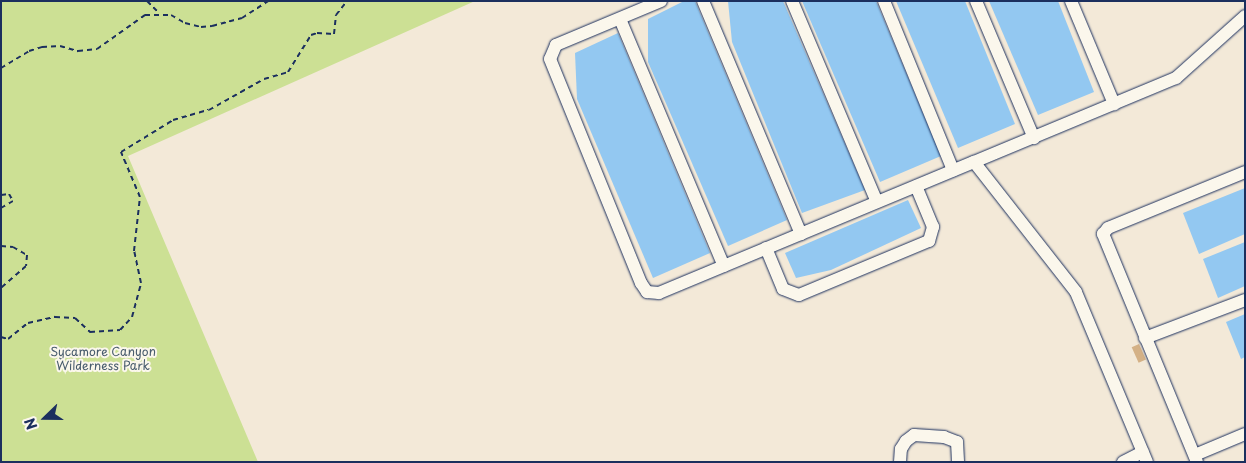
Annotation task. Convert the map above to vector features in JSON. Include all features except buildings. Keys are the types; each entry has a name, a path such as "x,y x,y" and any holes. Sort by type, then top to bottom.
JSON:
{"lane":[{"path":"661,1 556,45 550,59 641,283 647,292 659,293 1176,78 1245,16"},
{"path":"703,1 801,234"},
{"path":"792,1 877,202"},
{"path":"884,1 953,170"},
{"path":"976,1 1034,138"},
{"path":"1071,1 1114,104"},
{"path":"620,19 724,266"},
{"path":"974,162 1076,292 1145,457 1123,462"},
{"path":"1245,172 1108,228 1103,234 1196,458 1245,434"},
{"path":"766,248 783,289 799,295 929,241 932,227 916,186"},
{"path":"1145,338 1245,300"},
{"path":"900,462 901,449 906,441 914,435 944,437 957,442 958,462"}],"path":[{"path":"146,1 161,14"},
{"path":"1,68 29,51 42,47 60,46 78,51 97,49 145,15 171,15 185,23 201,27 212,26 242,18 268,1"},
{"path":"1,337 8,339 28,322 55,317 75,318 90,332 120,330 132,317 141,282 134,251 140,197 121,152 173,120 209,110 264,79 288,72 311,35 317,33 334,34 336,16 347,1"},
{"path":"1,195 9,194 13,201 1,208"},
{"path":"1,246 13,248 27,255 26,266 1,288"}],"green space":[{"name":"Sycamore Canyon Wilderness Park","path":"1,1 475,1 128,156 258,462 1,462"}],"water":[{"path":"684,1 695,1 787,220 728,246 648,62 648,19"},
{"path":"728,1 783,1 865,190 802,213 732,42"},
{"path":"802,1 876,1 941,156 880,182"},
{"path":"896,1 965,1 1015,124 958,148"},
{"path":"989,1 1058,1 1094,92 1038,115"},
{"path":"618,33 710,253 653,278 577,99 575,53"},
{"path":"1245,188 1245,234 1199,254 1183,213"},
{"path":"908,200 921,228 831,270 796,278 785,253"},
{"path":"1245,242 1245,286 1218,298 1203,259"},
{"path":"1245,314 1245,357 1241,359 1226,322"}]}
